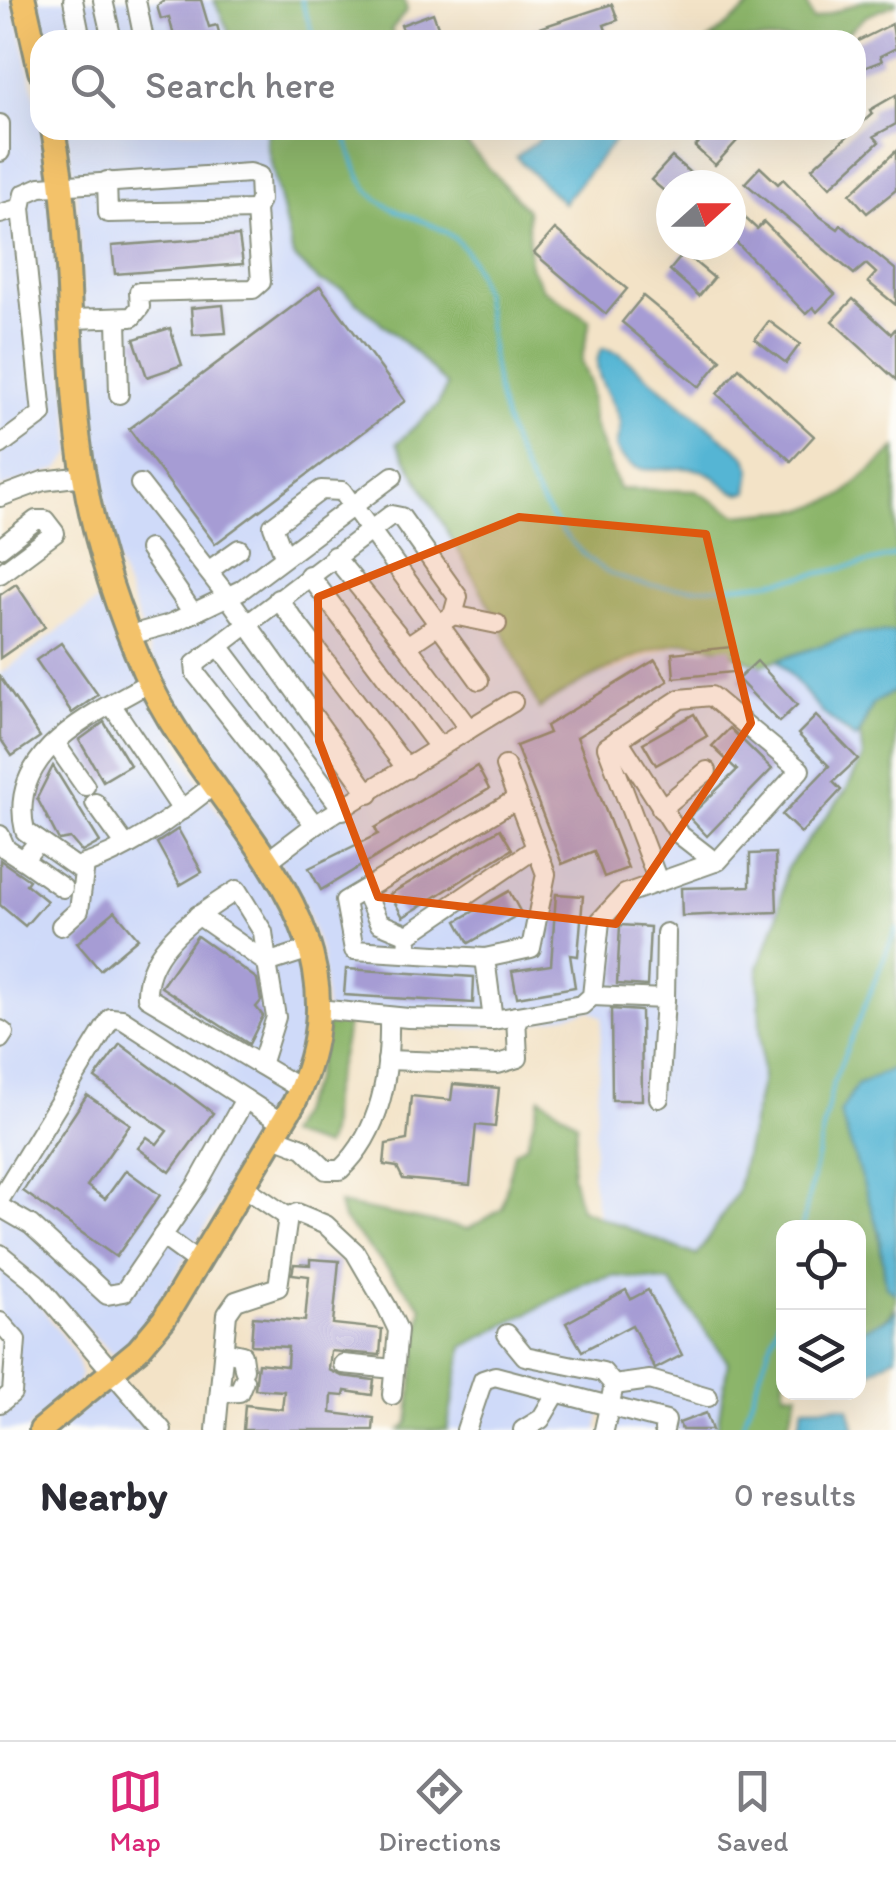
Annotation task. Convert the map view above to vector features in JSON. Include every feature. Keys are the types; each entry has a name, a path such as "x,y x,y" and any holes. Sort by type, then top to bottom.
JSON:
{"main road":[{"path":"24,0 31,30"},
{"path":"41,1430 152,1336 300,1089 314,1048 318,1009 310,949 294,901 269,860 211,787 150,682 101,550 84,476 64,184 55,140"}],"street":[{"path":"72,0 79,30"},
{"path":"103,0 110,30"},
{"path":"136,0 142,30"},
{"path":"0,124 0,152"},
{"path":"0,445 42,414 21,208 24,194 64,184 250,173 259,176 260,200 256,210 261,282 253,289 139,292 140,308 132,316 116,320 73,319"},
{"path":"107,181 108,213 256,210"},
{"path":"0,214 21,208"},
{"path":"116,320 119,394"},
{"path":"0,497 43,481 84,476"},
{"path":"130,636 228,597 393,476"},
{"path":"140,484 228,597 369,794"},
{"path":"284,556 273,526 321,490 342,491 445,619 479,680"},
{"path":"314,825 196,674 195,664 369,528 390,516 401,517 458,597 445,619 408,646"},
{"path":"36,520 45,520 56,533 6,570 0,548 36,520"},
{"path":"149,549 193,613"},
{"path":"208,572 238,550"},
{"path":"334,556 469,729"},
{"path":"309,575 439,748"},
{"path":"278,599 407,768"},
{"path":"445,619 497,624"},
{"path":"218,646 343,810"},
{"path":"150,682 55,743 28,771 20,809 25,831 76,867 126,846 211,787"},
{"path":"318,1009 493,1020 582,1005 592,996 600,921 625,894 715,862 800,770 711,696 680,699 607,747 658,881"},
{"path":"269,860 314,825 513,702"},
{"path":"111,704 182,810"},
{"path":"618,739 680,834 715,862"},
{"path":"55,743 85,786"},
{"path":"505,766 546,874 532,948 485,958 408,944 354,950 345,902 517,799"},
{"path":"661,809 706,771"},
{"path":"95,804 126,846"},
{"path":"0,835 6,849 63,888"},
{"path":"23,860 39,841"},
{"path":"408,944 536,848"},
{"path":"61,926 79,910 85,864"},
{"path":"261,1065 276,1017 263,932 236,890 181,928 146,980 147,997 300,1089"},
{"path":"364,890 379,922 408,944"},
{"path":"198,915 267,963"},
{"path":"659,1098 666,933"},
{"path":"267,963 310,949"},
{"path":"485,958 493,1020"},
{"path":"592,996 665,999"},
{"path":"0,1230 3,1206 111,1018 122,1019 245,1099 326,1170 340,1170 359,1152 383,1097 389,1016"},
{"path":"387,1060 498,1064 518,1058 516,1016"},
{"path":"0,1030 4,1032 0,1038"},
{"path":"3,1206 31,1224 107,1295 124,1292 197,1186 245,1099"},
{"path":"244,1187 288,1217"},
{"path":"288,1217 297,1212 326,1226 355,1252 398,1330 392,1395"},
{"path":"216,1430 227,1314 236,1302 278,1287 288,1217"},
{"path":"162,1236 198,1262"},
{"path":"0,1254 36,1283 162,1430"},
{"path":"0,1322 16,1340 12,1393 0,1403"},
{"path":"507,1334 525,1356 603,1372 614,1385"},
{"path":"221,1393 240,1392 244,1375 242,1355 224,1350"},
{"path":"343,1364 394,1369"},
{"path":"466,1430 478,1390 488,1378 666,1421 664,1430"},
{"path":"614,1385 650,1380 708,1397"},
{"path":"604,1430 614,1385"},
{"path":"523,1430 542,1419 557,1392"}],"highlighted area":[{"path":"519,517 706,534 751,723 616,924 378,897 319,741 318,597"}],"shaded area":[{"path":"0,0 13,0 30,75 30,140 45,140 50,163 72,453 58,469 0,488"},
{"path":"36,0 214,0 228,30 43,30"},
{"path":"68,140 267,140 319,281 341,289 416,353 447,386 437,406 496,617 540,708 563,690 683,643 721,650 759,666 778,660 847,735 856,739 860,734 863,757 845,792 786,869 777,921 758,967 762,1078 737,1192 697,1257 599,1219 592,1179 602,1017 590,1010 536,1023 460,1029 327,1022 322,956 301,894 179,713 153,660 115,554 93,438 76,193"},
{"path":"106,595 198,781 290,923 307,1003 301,1046 284,1097 269,1126 128,1351 111,1353 0,1244 0,674"},
{"path":"0,1267 33,1295 75,1355 81,1375 75,1391 26,1430 0,1430"},
{"path":"614,1276 670,1282 728,1363 717,1430 615,1430 622,1399 605,1393 597,1430 447,1430 463,1348 588,1282"},
{"path":"108,1391 121,1396 150,1430 55,1430"}],"green space":[{"path":"214,0 404,0 407,10 391,30 228,30"},
{"path":"758,0 805,0 813,20 865,0 896,0 896,4 866,16 851,30 721,30"},
{"path":"267,140 464,141 527,210 530,266 543,289 590,321 581,362 590,383 593,422 619,489 696,491 737,515 807,509 842,496 896,448 896,632 856,634 759,666 702,644 668,646 609,669 539,709 496,617 397,443 437,406 447,386 416,353 342,289 319,281 293,256"},
{"path":"896,690 896,1067 857,1085 886,1286 896,1293 890,1314 866,1328 866,1220 776,1220 776,1400 796,1400 786,1430 717,1430 728,1362 670,1282 614,1276 588,1282 463,1347 447,1430 400,1430 408,1423 422,1307 343,1219 339,1204 468,1229 502,1209 514,1152 527,1144 540,1097 577,1123 572,1175 580,1209 697,1256 737,1192 762,1078 758,967 777,921 786,869 845,792 863,757 860,734 873,704"},
{"path":"347,1021 325,1147 287,1135 314,1080 327,1022"}],"water":[{"path":"539,140 615,140 563,203 516,157"},
{"path":"603,348 619,353 746,457 751,469 748,492 731,490 708,473 695,469 645,469 624,460 616,447 618,414 597,366"},
{"path":"896,632 896,690 873,704 856,739 823,713 778,660 856,634"},
{"path":"896,1067 895,1293 886,1286 879,1232 840,1113 857,1085"},
{"path":"896,1310 896,1356 866,1375 866,1328"},
{"path":"803,1407 849,1408 855,1430 798,1430"}],"building":[{"path":"165,0 201,0 209,27 217,25 218,30 172,30 169,17 161,19 157,6"},
{"path":"612,4 618,20 604,25 606,30 533,30"},
{"path":"433,13 439,30 403,30 401,25"},
{"path":"892,24 896,48 880,56 882,61 866,67 866,37"},
{"path":"896,95 896,124 874,136 879,142 830,187 812,168 843,140 866,140 870,110"},
{"path":"701,140 738,140 715,165 695,147"},
{"path":"896,151 896,190 867,213 850,194"},
{"path":"672,157 687,170 660,170"},
{"path":"760,167 778,184 783,179 818,215 838,229 841,225 896,270 896,305 868,282 876,273 866,264 854,274 746,182"},
{"path":"746,219 757,229 764,222 835,294 817,312 813,307 806,314 746,252"},
{"path":"555,229 627,289 606,314 534,253"},
{"path":"239,236 243,264 115,274 112,246"},
{"path":"678,260 692,260 714,278 699,296 670,270"},
{"path":"320,286 405,401 215,544 129,429"},
{"path":"643,296 721,360 699,387 622,322"},
{"path":"853,299 891,334 896,328 896,380 832,321"},
{"path":"223,305 226,333 193,335 191,308"},
{"path":"769,321 800,344 786,363 755,339"},
{"path":"170,328 182,365 147,377 134,339"},
{"path":"739,368 814,436 791,461 717,394"},
{"path":"16,584 45,627 0,658 0,595"},
{"path":"61,643 98,695 72,713 36,660"},
{"path":"731,647 733,672 674,678 672,653"},
{"path":"655,660 668,681 577,737 628,868 604,877 594,851 562,864 516,746 549,733 546,726"},
{"path":"757,661 797,705 779,722 738,679"},
{"path":"0,677 40,737 12,756 0,738"},
{"path":"694,714 707,736 656,765 643,743"},
{"path":"816,716 858,759 833,782 841,790 801,833 782,815 829,766 798,734"},
{"path":"104,722 130,765 103,781 79,740"},
{"path":"730,728 772,769 707,836 689,817 737,770 712,746"},
{"path":"53,766 100,842 82,852 70,838 59,840 37,798"},
{"path":"477,766 489,789 321,890 309,868 378,834 375,828"},
{"path":"178,829 202,872 180,885 157,843"},
{"path":"500,829 512,849 403,917 390,894"},
{"path":"775,853 777,912 682,916 681,888 750,886 750,854"},
{"path":"0,860 29,880 26,884 47,901 25,926 0,905"},
{"path":"509,891 521,913 469,943 457,921"},
{"path":"556,894 583,896 578,956 570,955 575,987 517,997 512,971 551,965"},
{"path":"115,911 138,938 100,970 77,943"},
{"path":"620,925 650,927 647,986 617,984"},
{"path":"197,936 257,979 261,1001 256,1007 263,1016 249,1044 161,987"},
{"path":"346,969 474,977 473,1003 344,995"},
{"path":"611,1009 641,1011 642,1100 612,1100"},
{"path":"120,1044 213,1113 170,1172 138,1148 147,1137 157,1144 167,1131 95,1078"},
{"path":"453,1084 499,1088 495,1127 476,1125 470,1185 403,1179 397,1167 384,1165 386,1144 407,1140 411,1096 451,1100"},
{"path":"87,1095 130,1124 87,1186 105,1199 126,1170 160,1195 116,1257 23,1191"},
{"path":"310,1259 339,1261 333,1324 382,1329 380,1355 331,1351 329,1370 342,1376 374,1380 372,1395 345,1391 344,1396 332,1395 331,1413 374,1418 373,1430 243,1430 245,1405 282,1409 284,1391 255,1389 258,1363 287,1366 288,1347 251,1345 253,1317 305,1321 309,1276 292,1274 294,1264 310,1265"},
{"path":"626,1290 631,1299 648,1290 682,1355 655,1369 632,1325 582,1351 566,1323"},
{"path":"706,1413 712,1430 682,1430 679,1423"}],"waterway":[{"path":"301,0 312,30"},
{"path":"347,140 364,184 376,198 451,235 470,258 483,294 507,428 525,473 564,534 598,566 626,580 702,588 788,579 896,555"},
{"path":"804,1220 833,1083 896,929"},
{"path":"741,1430 782,1310"}]}
